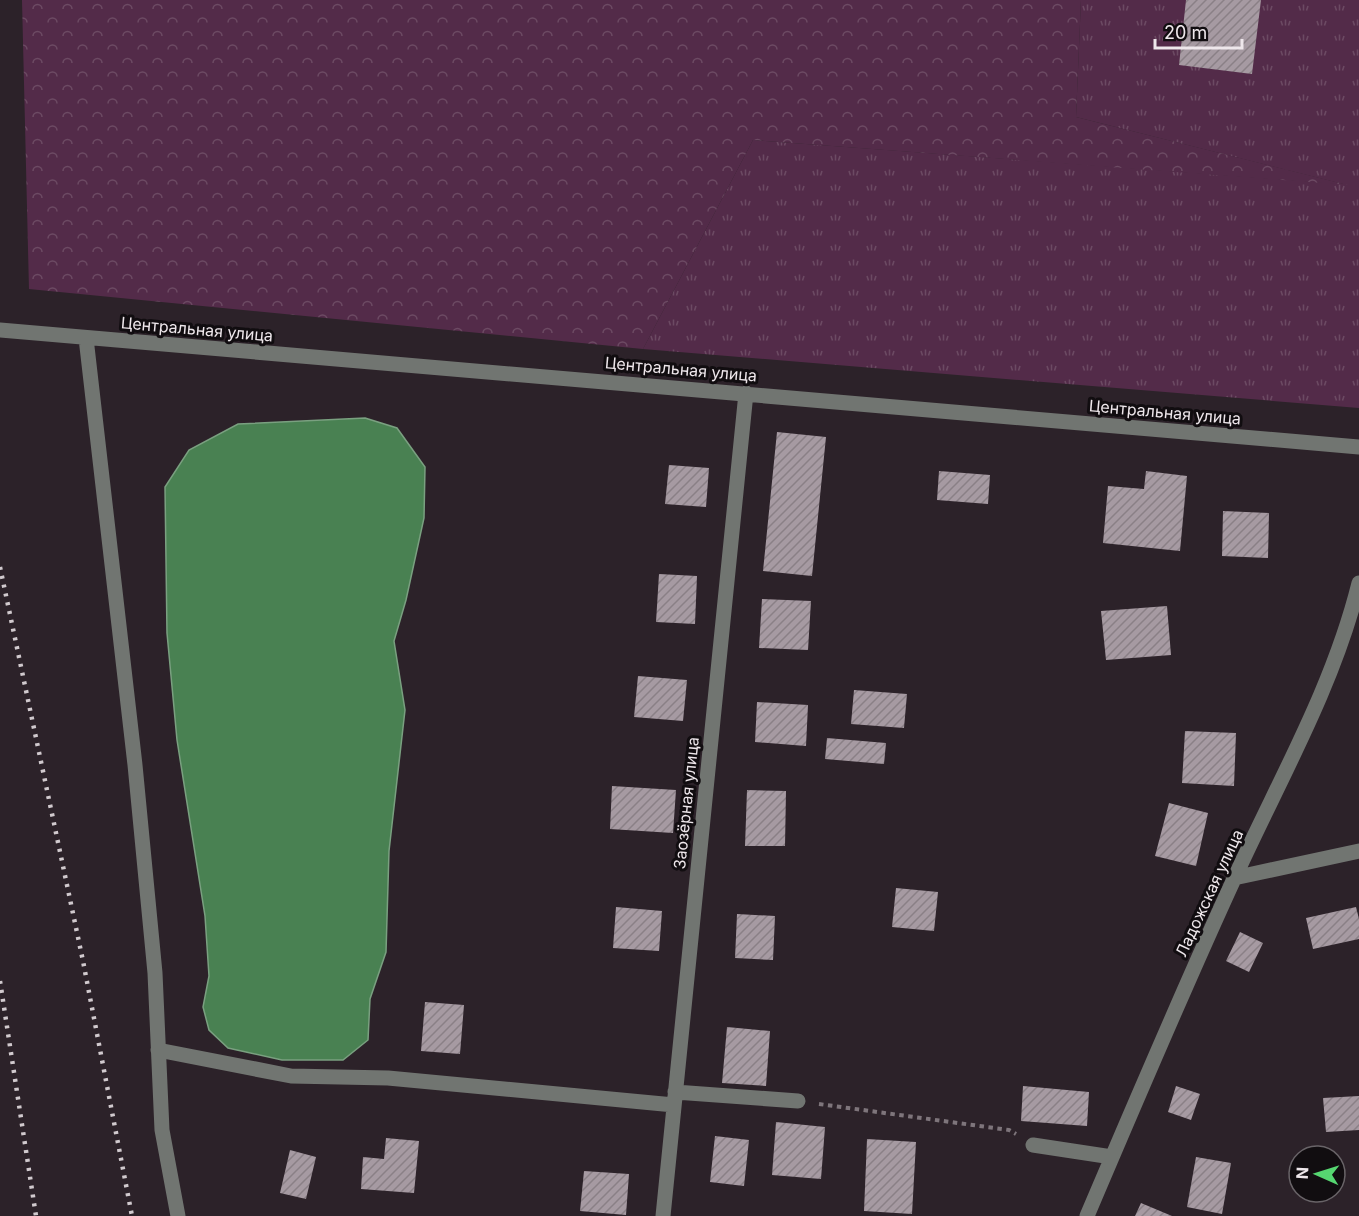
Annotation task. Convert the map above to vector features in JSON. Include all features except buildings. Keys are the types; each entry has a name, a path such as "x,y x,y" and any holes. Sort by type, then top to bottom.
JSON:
{"street":[{"name":"Центральная улица","path":"0,330 1359,447"},
{"path":"86,338 135,765 155,973 162,1130 178,1216"},
{"name":"Заозёрная улица","path":"663,1216 746,393"},
{"name":"Ладожская улица","path":"1087,1216 1234,878 1320,699 1359,583"},
{"path":"1234,878 1359,851"},
{"path":"158,1050 291,1076 388,1078 675,1099 798,1101"},
{"path":"1033,1145 1112,1157"}],"path":[{"path":"798,1101 1010,1130 1033,1145"}],"green space":[{"path":"22,0 1081,0 1076,117 1348,185 753,140 643,349 29,289"},
{"path":"1081,0 1359,0 1359,408 643,349 753,140 1343,184 1076,117"}],"shaded area":[{"path":"365,418 397,428 425,467 424,518 406,600 394,641 405,710 389,851 386,952 370,999 368,1040 343,1060 282,1060 228,1048 209,1030 203,1007 209,976 205,916 177,740 167,633 165,487 189,450 238,424"}],"railway":[{"path":"0,567 83,961 132,1216"},
{"path":"0,981 36,1216"}]}
